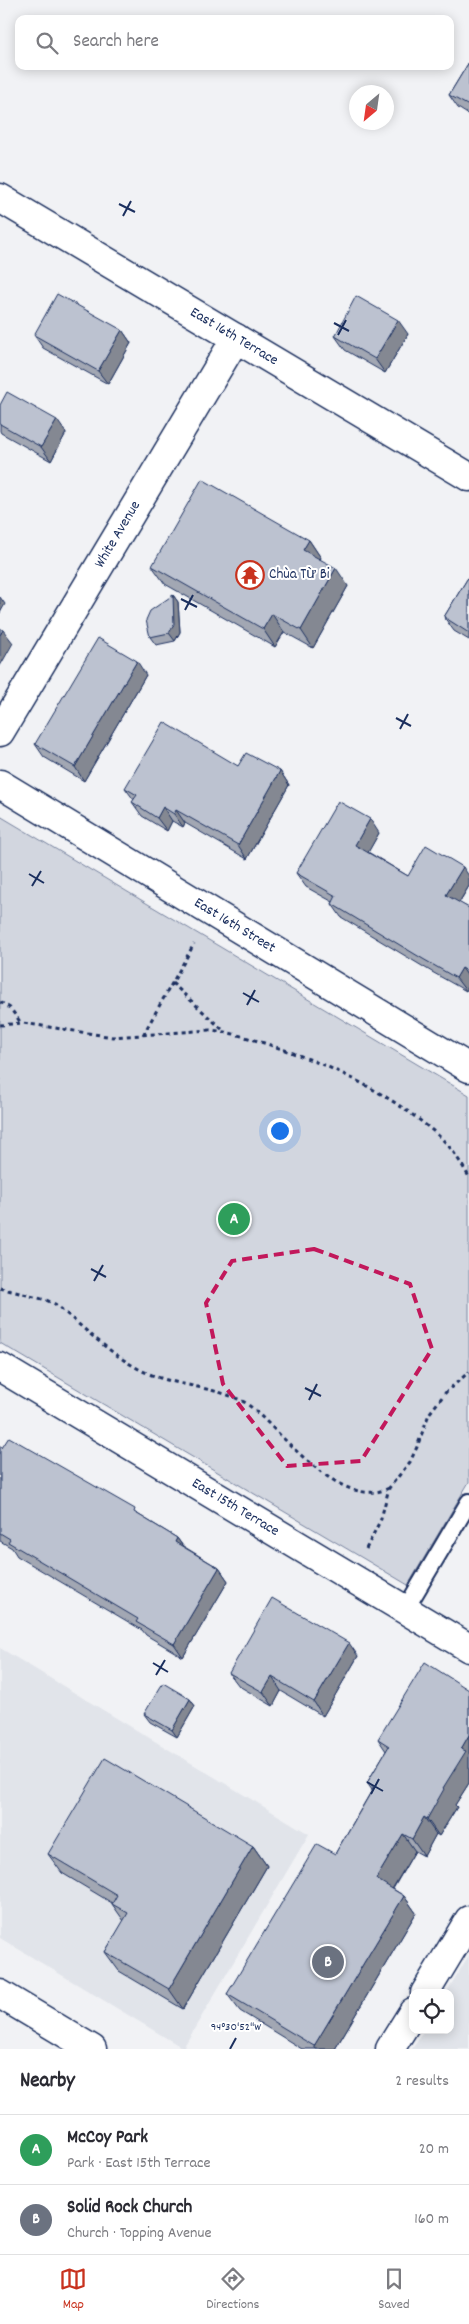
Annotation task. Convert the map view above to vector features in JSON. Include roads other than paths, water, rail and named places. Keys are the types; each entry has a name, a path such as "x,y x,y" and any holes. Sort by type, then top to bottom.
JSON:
{"street":[{"name":"East 16th Terrace","path":"0,198 469,477"},
{"name":"White Avenue","path":"0,732 236,338"},
{"name":"East 16th Street","path":"0,784 469,1068"},
{"name":"East 15th Terrace","path":"0,1367 469,1648"},
{"path":"427,1989 469,1920"},
{"path":"0,1994 92,2049"},
{"path":"390,2049 409,2018"}],"lane":[{"path":"405,1610 469,1502"}],"place":[{"name":"Chùa Từ Bi","path":"250,575"},
{"name":"McCoy Park","path":"234,1219"},
{"name":"Solid Rock Church","path":"328,1962"}]}
